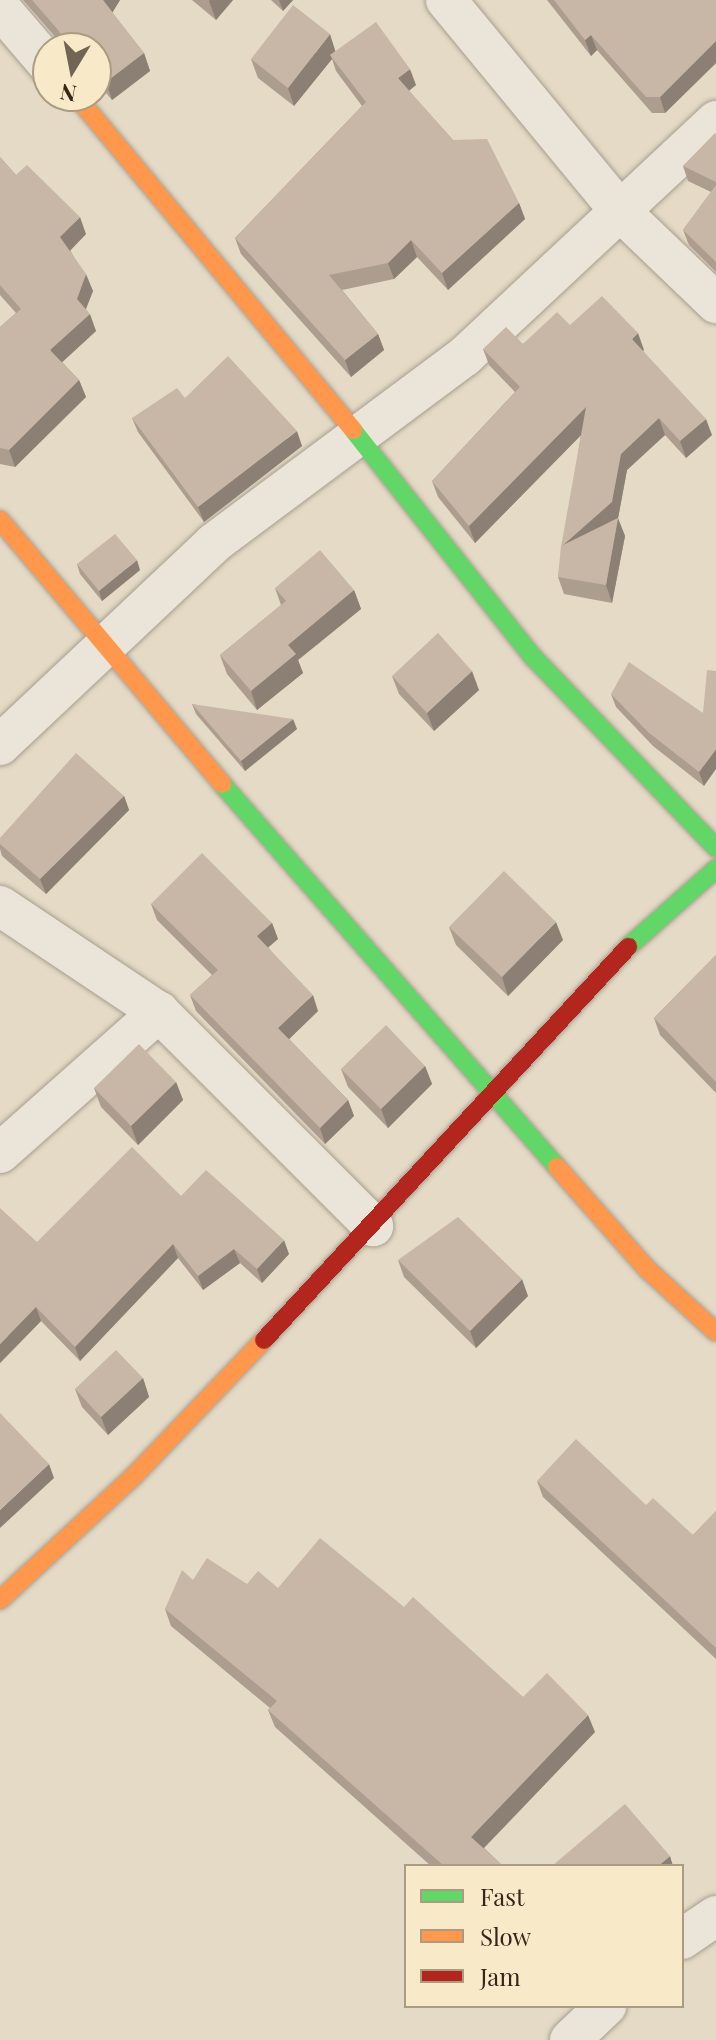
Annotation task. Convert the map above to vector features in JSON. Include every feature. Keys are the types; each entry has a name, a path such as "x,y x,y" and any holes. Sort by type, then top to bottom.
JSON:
{"street":[{"path":"446,0 620,211 716,303"},
{"path":"0,8 32,45"},
{"path":"89,112 358,436 534,658 633,767 716,848"},
{"path":"0,745 105,650 214,543 465,356 716,121"},
{"path":"0,520 105,650 647,1269 716,1332"},
{"path":"0,1600 133,1477 373,1226 492,1089 634,941 716,869"},
{"path":"0,906 159,1012 373,1226"},
{"path":"0,1153 159,1012"},
{"path":"684,1938 716,1916"},
{"path":"570,2040 604,2008"}],"building":[{"path":"32,0 103,0 144,53 112,77 112,32 59,31"},
{"path":"554,0 716,0 716,41 660,97 646,97 591,35 585,40"},
{"path":"293,5 330,34 288,88 251,59"},
{"path":"376,22 410,69 398,78 453,140 487,139 519,203 442,273 411,240 388,263 329,275 378,334 345,360 235,238 366,102 330,55"},
{"path":"716,134 716,182 683,166"},
{"path":"0,157 16,175 27,165 80,217 60,237 86,274 77,299 90,314 50,350 79,380 9,450 0,448 0,327 21,309 0,285"},
{"path":"716,185 716,262 683,230"},
{"path":"602,296 638,333 632,339 706,419 680,441 659,418 621,454 612,502 561,547 586,407 469,526 432,481 520,387 483,349 506,327 523,344 557,312 570,325"},
{"path":"228,356 297,431 198,507 132,418 177,388 185,398"},
{"path":"618,518 606,585 558,577 561,546"},
{"path":"115,534 137,560 99,591 77,564"},
{"path":"320,550 354,590 288,645 296,654 251,691 220,655 286,601 275,588"},
{"path":"438,633 472,671 427,713 392,676"},
{"path":"629,662 703,713 707,670 716,671 716,749 699,772 648,732 611,694"},
{"path":"192,704 293,719 241,761"},
{"path":"76,753 124,796 40,879 0,844 0,838"},
{"path":"202,853 272,923 257,936 313,995 278,1028 348,1100 320,1128 190,995 218,970 151,904"},
{"path":"504,871 556,922 502,977 449,927"},
{"path":"716,955 716,1082 654,1018"},
{"path":"386,1025 425,1066 381,1109 341,1069"},
{"path":"139,1044 176,1082 131,1126 94,1088"},
{"path":"132,1147 181,1196 206,1170 284,1240 257,1269 234,1249 198,1276 173,1244 75,1347 36,1307 0,1344 0,1208 37,1242"},
{"path":"458,1217 522,1279 470,1331 398,1260"},
{"path":"116,1350 143,1378 101,1417 75,1389"},
{"path":"0,1413 49,1464 0,1510"},
{"path":"576,1439 646,1505 653,1498 693,1535 716,1511 716,1648 537,1481"},
{"path":"320,1538 404,1607 413,1597 523,1697 547,1673 588,1715 471,1837 501,1864 442,1864 268,1710 277,1701 165,1609 182,1570 193,1580 207,1558 247,1584 258,1571 278,1588"},
{"path":"625,1804 670,1856 660,1864 554,1864"}],"traffic: fast":[{"path":"353,430 534,658 716,848"},
{"path":"222,784 557,1167"},
{"path":"628,947 716,869"}],"traffic: slow":[{"path":"89,112 353,430"},
{"path":"0,520 222,784"},
{"path":"557,1167 647,1269 716,1332"},
{"path":"0,1600 133,1477 264,1340"}],"traffic: jam":[{"path":"264,1340 628,947"}]}
